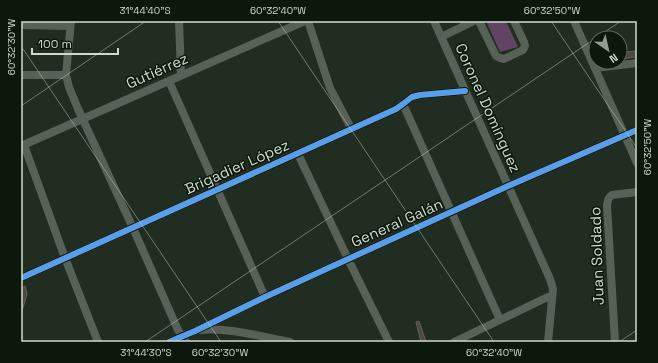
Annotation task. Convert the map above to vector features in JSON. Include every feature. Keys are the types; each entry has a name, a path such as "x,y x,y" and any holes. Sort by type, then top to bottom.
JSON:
{"street":[{"path":"179,21 182,75"},
{"name":"Gutiérrez","path":"23,145 305,21"},
{"path":"308,21 330,88 351,128"},
{"name":"Coronel Domínguez","path":"434,21 550,279 553,289 548,342"},
{"path":"441,37 474,21"},
{"path":"479,21 496,56 500,58 504,58 523,50 525,46 514,21"},
{"path":"574,21 588,52"},
{"path":"21,25 71,23 66,75 69,87 178,330 184,339"},
{"path":"596,70 637,163"},
{"path":"21,75 66,75"},
{"path":"169,81 265,297"},
{"name":"Brigadier López","path":"21,278 298,154 403,104 412,97 465,91"},
{"path":"403,104 500,320"},
{"name":"General Galán","path":"169,342 184,339 195,331 265,297 508,186 637,130"},
{"path":"23,145 98,342"},
{"path":"298,154 389,342"},
{"name":"Juan Soldado","path":"615,342 607,205 609,197 612,195 637,192"},
{"path":"454,342 552,295"},
{"path":"229,314 225,320 225,323 235,332"},
{"path":"195,331 214,329 290,342"}],"shaded area":[{"path":"486,21 506,21 518,47 500,52"}],"building":[{"path":"635,51 636,57 628,58 628,52"},
{"path":"25,286 27,294 22,311 21,288"},
{"path":"419,321 426,342 421,342 416,322"}],"cycle path":[{"path":"21,278 396,109 412,97 465,91"},
{"path":"169,342 508,186 637,130"}]}
